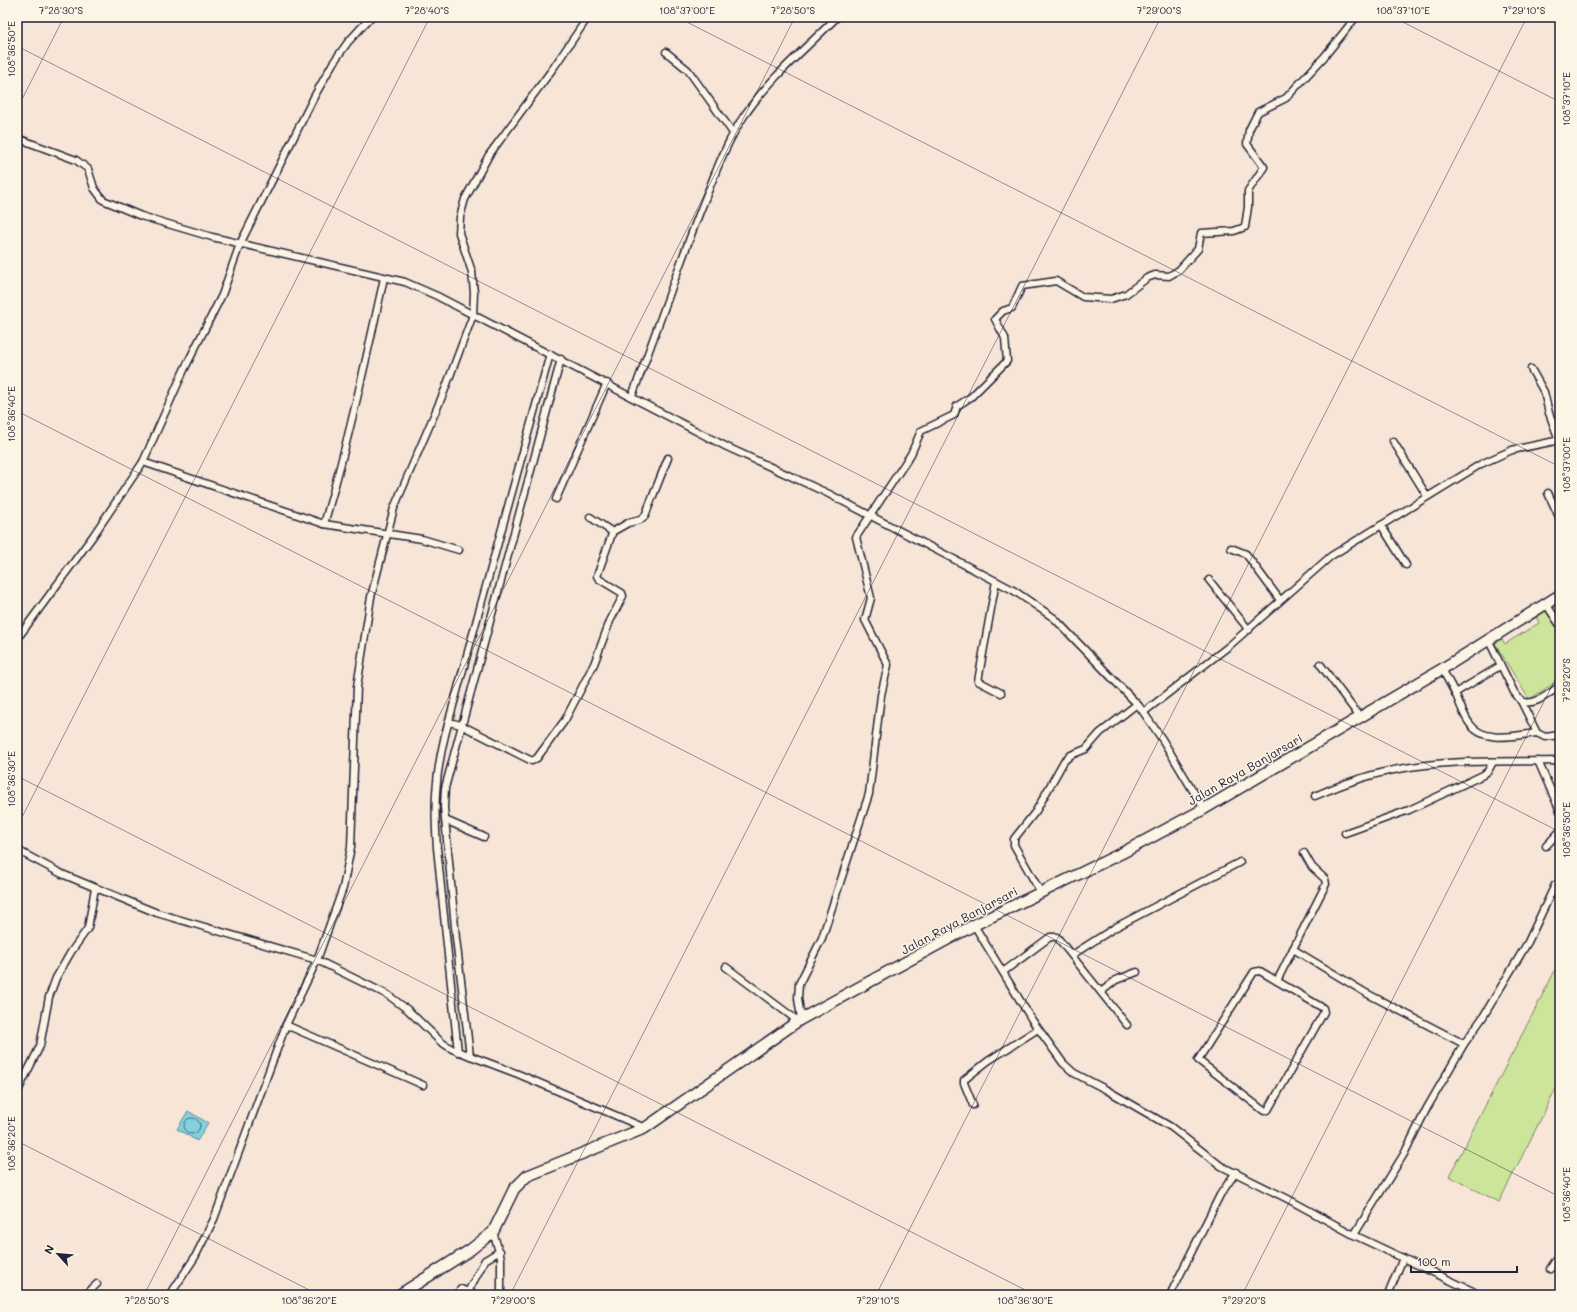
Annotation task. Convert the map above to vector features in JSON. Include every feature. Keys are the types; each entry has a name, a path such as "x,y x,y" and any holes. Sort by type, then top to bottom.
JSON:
{"highway":[{"name":"Jalan Raya Banjarsari","path":"399,1295 470,1250 493,1232 514,1189 527,1176 645,1128 800,1020 974,924 1122,853 1204,808 1359,716 1442,669 1560,595"}],"street":[{"path":"17,638 93,536 143,462 184,370 222,295 240,244 314,96 333,63 348,42 371,17"},
{"path":"170,1295 195,1257 214,1219 286,1025 317,960 343,888 351,847 357,687 370,597 386,533 394,508 444,392 473,315 474,293 472,272 460,232 460,218 465,199 489,154 554,67 588,17"},
{"path":"632,396 687,244 717,168 733,133 757,99 773,80 837,17"},
{"path":"800,1020 798,998 799,984 822,938 869,794 881,695 888,665 865,620 872,598 856,537 869,515 911,454 922,431 954,415 957,406 971,397 1007,362 1005,338 995,319 1003,311 1012,308 1022,286 1056,281 1083,297 1111,299 1126,294 1147,278 1156,275 1169,276 1179,270 1198,249 1202,233 1234,231 1245,227 1248,207 1248,191 1264,167 1247,144 1249,130 1258,112 1286,98 1324,57 1356,17"},
{"path":"666,52 688,70 733,133"},
{"path":"17,138 76,160 88,169 94,188 103,200 141,216 212,238 405,282 437,296 728,447 827,493 1013,590 1054,618 1137,704 1162,739 1204,808"},
{"path":"324,524 339,473 367,358 384,278"},
{"path":"463,1054 446,881 445,820 440,807 445,788 447,756 455,723 528,457 550,354"},
{"path":"463,1054 440,807 436,781 447,756 528,457 561,359"},
{"path":"1144,712 1249,630 1280,600 1331,556 1481,464 1512,450 1560,440 1549,413 1544,392 1531,369"},
{"path":"556,499 607,383"},
{"path":"1393,441 1427,496"},
{"path":"455,723 528,760 537,758 565,720 594,664 610,621 622,596 622,593 599,579 597,576 612,532 628,523 640,520 645,516 668,458"},
{"path":"143,462 324,524 422,539 459,550"},
{"path":"1548,493 1560,519"},
{"path":"590,518 612,532"},
{"path":"1381,525 1406,565"},
{"path":"1231,548 1246,554 1280,600"},
{"path":"1209,580 1249,630"},
{"path":"996,581 978,681 1001,693"},
{"path":"1546,604 1560,625"},
{"path":"1488,640 1500,666 1521,701 1536,733"},
{"path":"1320,664 1359,716"},
{"path":"1456,693 1500,666"},
{"path":"1442,669 1456,693 1467,719 1480,734 1493,736 1536,733 1545,737 1560,735"},
{"path":"1521,701 1531,703 1560,686"},
{"path":"1041,892 1014,845 1014,839 1036,811 1067,757 1086,749 1100,733 1137,704"},
{"path":"1538,761 1560,811"},
{"path":"1315,796 1344,783 1398,769 1440,764 1560,761"},
{"path":"1345,834 1427,802 1483,775 1488,771 1493,762"},
{"path":"445,820 484,837"},
{"path":"1546,846 1560,832"},
{"path":"17,850 95,888 176,920 317,960 388,995 408,1010 441,1042 463,1054 518,1074 645,1128"},
{"path":"1277,981 1326,884 1325,879 1312,868 1304,853"},
{"path":"1072,955 1116,927 1240,862"},
{"path":"1354,1235 1404,1154 1427,1108 1464,1044 1483,1017 1528,942 1555,885 1560,882"},
{"path":"17,1093 40,1046 49,997 56,978 71,952 88,928 95,888"},
{"path":"974,924 1038,1029 1063,1063 1074,1073 1171,1127 1205,1156 1220,1166 1236,1172 1354,1235 1481,1295"},
{"path":"1003,972 1050,937 1057,937 1127,1025"},
{"path":"1293,950 1366,993 1464,1044"},
{"path":"726,967 800,1020"},
{"path":"1260,971 1277,981 1323,1008 1324,1012 1268,1110 1264,1111 1199,1063 1198,1058 1254,972 1260,971"},
{"path":"1101,992 1116,980 1137,972"},
{"path":"286,1025 423,1085"},
{"path":"973,1105 964,1080 1001,1052 1038,1029"},
{"path":"1170,1295 1220,1195 1236,1172"},
{"path":"493,1232 500,1251 501,1295"},
{"path":"456,1295 465,1291 485,1260 500,1251"},
{"path":"1550,1270 1560,1254"},
{"path":"1388,1295 1403,1258"},
{"path":"85,1295 98,1284"},
{"path":"465,1291 475,1295"}],"green space":[{"path":"1545,610 1560,633 1560,679 1530,699 1494,642 1501,638 1505,644 1539,623 1536,616"},
{"path":"1560,961 1560,1081 1499,1202 1449,1176"}],"water":[{"path":"188,1111 208,1123 197,1141 177,1129"}]}
